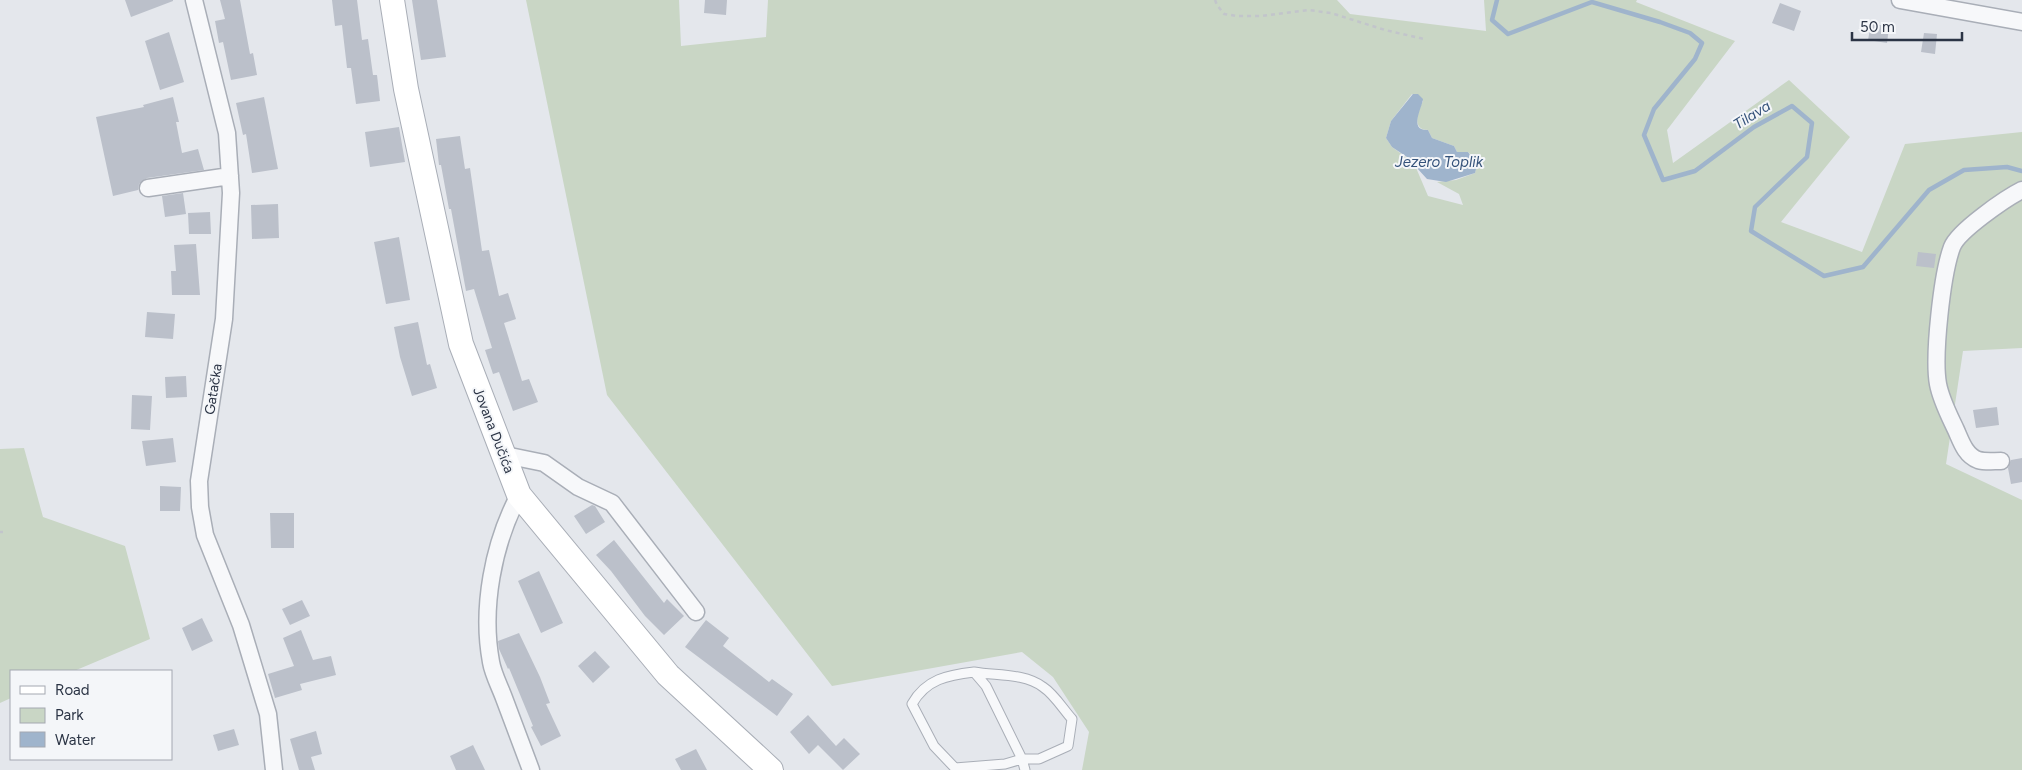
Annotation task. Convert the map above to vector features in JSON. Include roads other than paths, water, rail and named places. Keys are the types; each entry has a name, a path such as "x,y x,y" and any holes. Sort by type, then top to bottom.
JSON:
{"main road":[{"name":"Jovana Dučića","path":"392,0 406,89 461,344 519,495 668,675 771,770"}],"street":[{"name":"Gatačka","path":"194,0 227,133 231,193 224,319 199,481 200,507 205,535 241,625 268,714 274,770"},
{"path":"1900,0 2022,22"},
{"path":"148,188 230,176"},
{"path":"2001,461 1978,460 1964,448 1944,404 1938,384 1936,350 1944,280 1952,247 1958,236 1966,229 2022,190"},
{"path":"505,455 544,463 578,487 612,503 696,612"},
{"path":"519,495 502,534 496,557 488,608 488,632 491,664 531,770"}],"lane":[{"path":"974,672 986,686 1022,759 1025,770"},
{"path":"974,672 1019,676 1043,687 1072,719 1068,746 1039,759 1022,759 1005,764 956,768 934,746 912,704 919,691 947,675 974,672"}],"water":[{"name":"Jezero Toplik","path":"1413,94 1418,94 1423,99 1417,123 1419,127 1428,130 1432,138 1454,146 1457,152 1468,152 1477,165 1475,173 1446,182 1427,179 1407,157 1392,147 1386,138 1391,121"}],"waterway":[{"name":"Tilava","path":"1497,0 1492,20 1508,34 1592,2 1690,33 1702,43 1695,59 1654,109 1644,135 1663,180 1695,171 1754,127 1792,106 1812,123 1807,157 1755,207 1751,231 1824,276 1863,267 1929,190 1964,170 2007,167 2022,171"}]}
